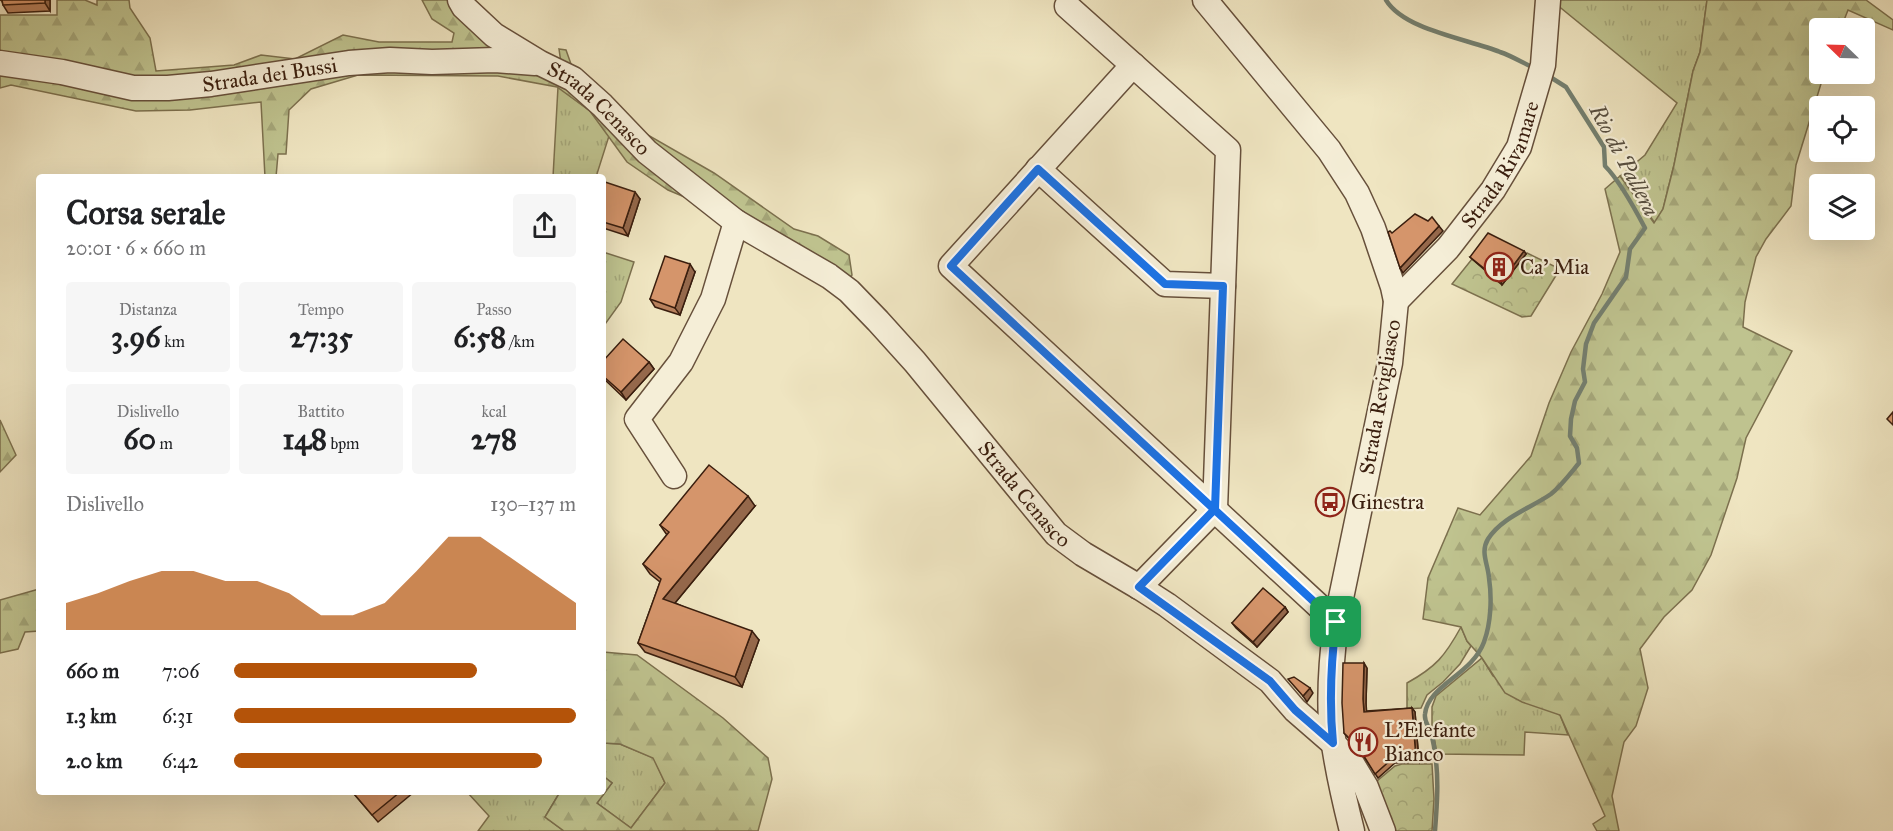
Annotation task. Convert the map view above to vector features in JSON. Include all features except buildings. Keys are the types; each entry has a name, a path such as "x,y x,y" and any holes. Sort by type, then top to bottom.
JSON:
{"street":[{"name":"Strada Cenasco","path":"460,0 464,7 494,35 540,63 573,79 602,105 647,152 736,222 829,276 849,291 915,362 1056,534 1083,554 1139,587 1270,681 1295,710 1333,743"},
{"name":"Strada Revigliasco","path":"1205,0 1329,150 1357,193 1373,228 1396,301 1390,363 1336,622 1331,659 1333,743 1352,831"},
{"name":"Strada Rivamare","path":"1396,301 1448,248 1492,190 1519,147 1543,65 1548,0"},
{"path":"1067,6 1228,150 1215,509 1139,587"},
{"name":"Strada dei Bussi","path":"0,63 62,72 133,88 168,88 211,84 349,63 390,60 432,63 495,60 540,63"},
{"path":"1132,65 951,266 1336,622"},
{"path":"1038,169 1165,284 1223,286"},
{"path":"674,476 637,419 681,362 713,299 736,222"},
{"path":"1333,743 1351,762 1366,787 1383,831"}],"green space":[{"path":"57,0 85,0 97,5 97,0 129,0 130,8 150,38 156,71 234,65 261,55 295,59 343,35 379,42 452,42 454,33 432,19 422,0 450,0 512,54 170,82 0,57 0,15 57,15"},
{"path":"1557,0 1707,0 1700,52 1693,71 1674,165 1663,209 1655,223 1620,176 1645,155 1677,103 1556,4"},
{"path":"1707,0 1866,0 1893,20 1893,30 1875,22 1875,18 1866,18 1848,10 1845,18 1809,18 1809,84 1821,84 1817,96 1809,96 1809,123 1796,165 1791,206 1766,239 1756,257 1745,302 1743,327 1792,351 1746,438 1737,478 1711,555 1692,590 1664,617 1640,649 1648,688 1636,726 1624,742 1612,796 1619,831 1597,831 1593,824 1605,816 1560,715 1522,702 1505,693 1482,658 1467,641 1461,627 1423,619 1428,578 1458,508 1480,515 1531,456 1549,403 1571,352 1602,294 1620,252 1605,189 1620,176 1654,223 1663,209 1693,71 1700,52"},
{"path":"559,49 566,50 571,64 597,84 646,134 714,173 794,229 818,236 849,255 852,275 847,282 738,216 561,63"},
{"path":"389,64 542,73 569,83 687,198 668,190 627,162 590,111 557,87 498,76 358,75 311,89 289,110 286,154 278,154 276,174 265,174 261,102 190,110 136,111 11,85 0,88 0,72 142,98 163,100 169,95"},
{"path":"558,87 590,111 609,136 597,174 553,174"},
{"path":"606,253 634,262 621,302 606,323"},
{"path":"1527,253 1560,269 1531,316 1522,317 1452,284 1472,259 1502,284"},
{"path":"0,420 16,455 0,472"},
{"path":"36,590 36,631 25,632 18,649 0,653 0,600"},
{"path":"1461,627 1471,646 1460,664 1427,695 1421,708 1407,709 1407,683 1439,660"},
{"path":"606,652 637,655 723,718 768,758 772,779 758,831 564,831 545,817 558,795 603,795 597,803 631,828 665,783 653,758 620,744 606,743"},
{"path":"1482,658 1493,676 1560,715 1568,735 1525,732 1524,755 1437,754 1432,725 1432,707 1436,696"},
{"path":"606,743 620,744 654,758 665,783 631,828 597,803 603,795 606,795 612,783 606,778"},
{"path":"1432,764 1434,799 1432,831 1392,831 1371,786 1395,766"},
{"path":"606,778 612,783 606,791"},
{"path":"470,795 558,795 545,817 564,831 478,831 489,816"}],"waterway":[{"name":"Rio di Pallera","path":"1386,0 1407,19 1422,26 1487,47 1534,68"},
{"name":"Rio di Pallera","path":"1435,831 1437,772 1433,739 1425,719 1428,704 1442,687 1470,663 1484,642 1491,602 1485,553 1488,539 1509,519 1551,494 1579,463 1577,448 1570,436 1575,401 1585,382 1583,369 1586,344 1594,323 1626,277 1630,249 1645,228 1622,187 1605,166 1604,147 1566,87 1547,75"}],"place":[{"name":"Ca' Mia","path":"1499,267"},
{"name":"Ginestra","path":"1330,502"},
{"name":"L'Elefante Bianco","path":"1363,742"}],"route":[{"path":"1336,622 1215,509 951,266 1038,169 1165,284 1223,286 1215,509 1139,587 1270,681 1295,710 1333,743 1331,659 1336,622"}]}
